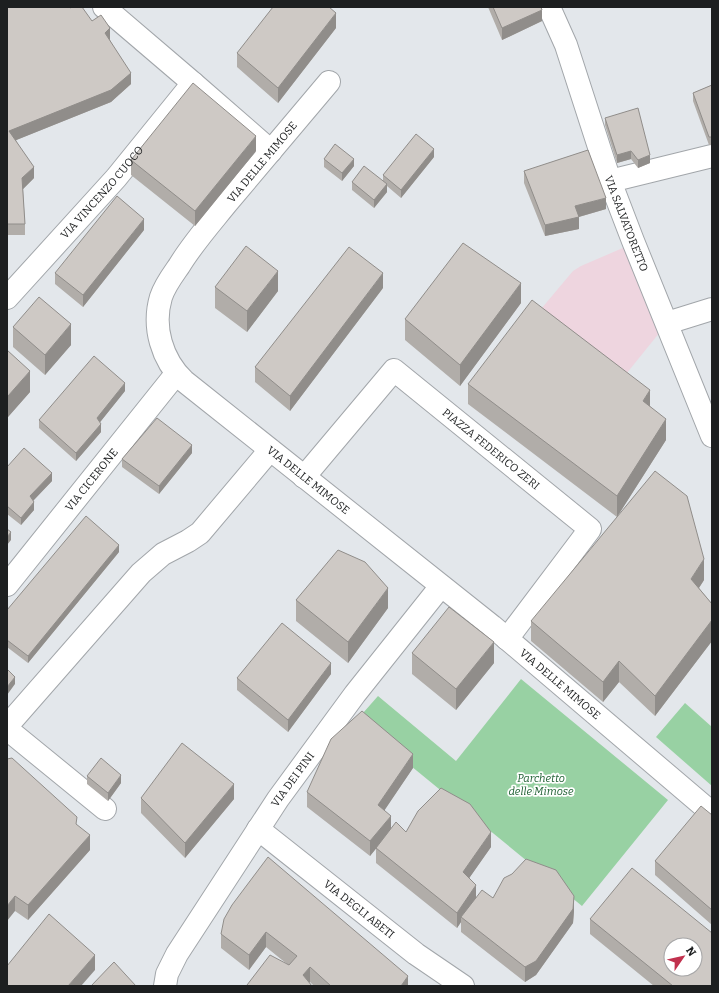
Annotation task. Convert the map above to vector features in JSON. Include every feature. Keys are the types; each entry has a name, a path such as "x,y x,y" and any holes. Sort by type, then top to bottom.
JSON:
{"street":[{"path":"104,7 271,151"},
{"name":"VIA SALVATORETTO","path":"549,7 566,45 610,181 632,241 708,414 712,436"},
{"name":"VIA DELLE MIMOSE","path":"329,82 191,247 167,283 163,291 158,315 160,337 167,359 176,374 507,639 712,813"},
{"name":"VIA VINCENZO CUOCO","path":"7,298 116,178 193,83"},
{"path":"610,181 712,156"},
{"path":"667,323 712,309"},
{"name":"PIAZZA FEDERICO ZERI","path":"304,477 394,370 590,529 507,639"},
{"name":"VIA CICERONE","path":"7,585 176,374"},
{"path":"105,809 7,727 142,573 163,554 200,533 270,450"},
{"name":"VIA DEI PINI","path":"165,986 167,974 176,954 278,799 355,694 441,586"},
{"name":"VIA DEGLI ABETI","path":"258,829 449,982"}],"shaded area":[{"path":"625,247 660,332 618,384 536,315 573,271"}],"green space":[{"name":"Parchetto delle Mimose","path":"521,679 668,800 582,906 356,721 378,696 456,761"},
{"path":"685,703 712,727 712,786 656,737"}],"building":[{"path":"7,7 82,7 92,21 101,15 110,28 105,33 131,73 111,90 9,131 34,167 22,178 25,224 7,224"},
{"path":"273,7 329,7 336,13 278,88 237,53"},
{"path":"493,7 541,7 542,10 502,28"},
{"path":"193,83 256,136 195,211 131,160"},
{"path":"712,85 712,137 709,137 693,93"},
{"path":"638,108 650,155 638,160 631,151 617,155 605,118"},
{"path":"416,134 434,149 401,190 383,175"},
{"path":"335,144 354,159 342,173 324,159"},
{"path":"588,150 606,198 575,206 579,217 545,225 524,171"},
{"path":"364,166 387,184 374,200 352,182"},
{"path":"117,196 144,219 83,295 55,273"},
{"path":"463,243 521,283 460,365 405,319"},
{"path":"246,246 278,271 247,311 215,287"},
{"path":"349,247 383,273 290,396 255,367"},
{"path":"39,297 71,324 45,355 13,327"},
{"path":"532,300 650,390 643,401 666,419 617,496 468,384"},
{"path":"7,350 30,371 8,396 7,395"},
{"path":"94,356 125,383 97,418 101,424 76,453 39,420"},
{"path":"157,418 192,445 159,486 122,459"},
{"path":"24,448 52,473 30,496 34,502 21,518 7,506 7,467"},
{"path":"655,471 687,496 704,559 691,579 712,604 712,620 655,696 619,661 603,682 531,621"},
{"path":"86,516 119,545 28,656 7,640 7,610"},
{"path":"7,529 11,532 7,537"},
{"path":"338,550 365,562 388,588 348,642 296,600"},
{"path":"449,607 494,642 456,689 412,653"},
{"path":"282,623 331,663 288,720 237,678"},
{"path":"7,669 15,677 7,687"},
{"path":"362,711 413,754 378,805 391,816 370,841 307,792 331,739"},
{"path":"182,743 234,784 185,843 141,798"},
{"path":"12,758 77,817 76,824 90,835 28,905 15,896 7,906 7,759"},
{"path":"101,758 121,775 108,793 87,776"},
{"path":"441,788 470,804 491,832 463,872 476,885 457,913 376,848 396,822 406,832 418,811"},
{"path":"701,806 712,815 712,910 655,861"},
{"path":"268,857 408,976 401,986 331,986 310,967 303,975 312,986 248,986 247,985 270,955 289,965 297,956 266,932 249,955 221,934 224,919 232,905"},
{"path":"526,859 556,870 574,896 573,909 536,961 525,967 461,917 482,890 493,898 504,878 512,874"},
{"path":"632,868 712,933 712,986 673,986 590,919"},
{"path":"49,914 95,955 68,986 7,986 7,966"},
{"path":"114,962 136,986 91,986"}]}
